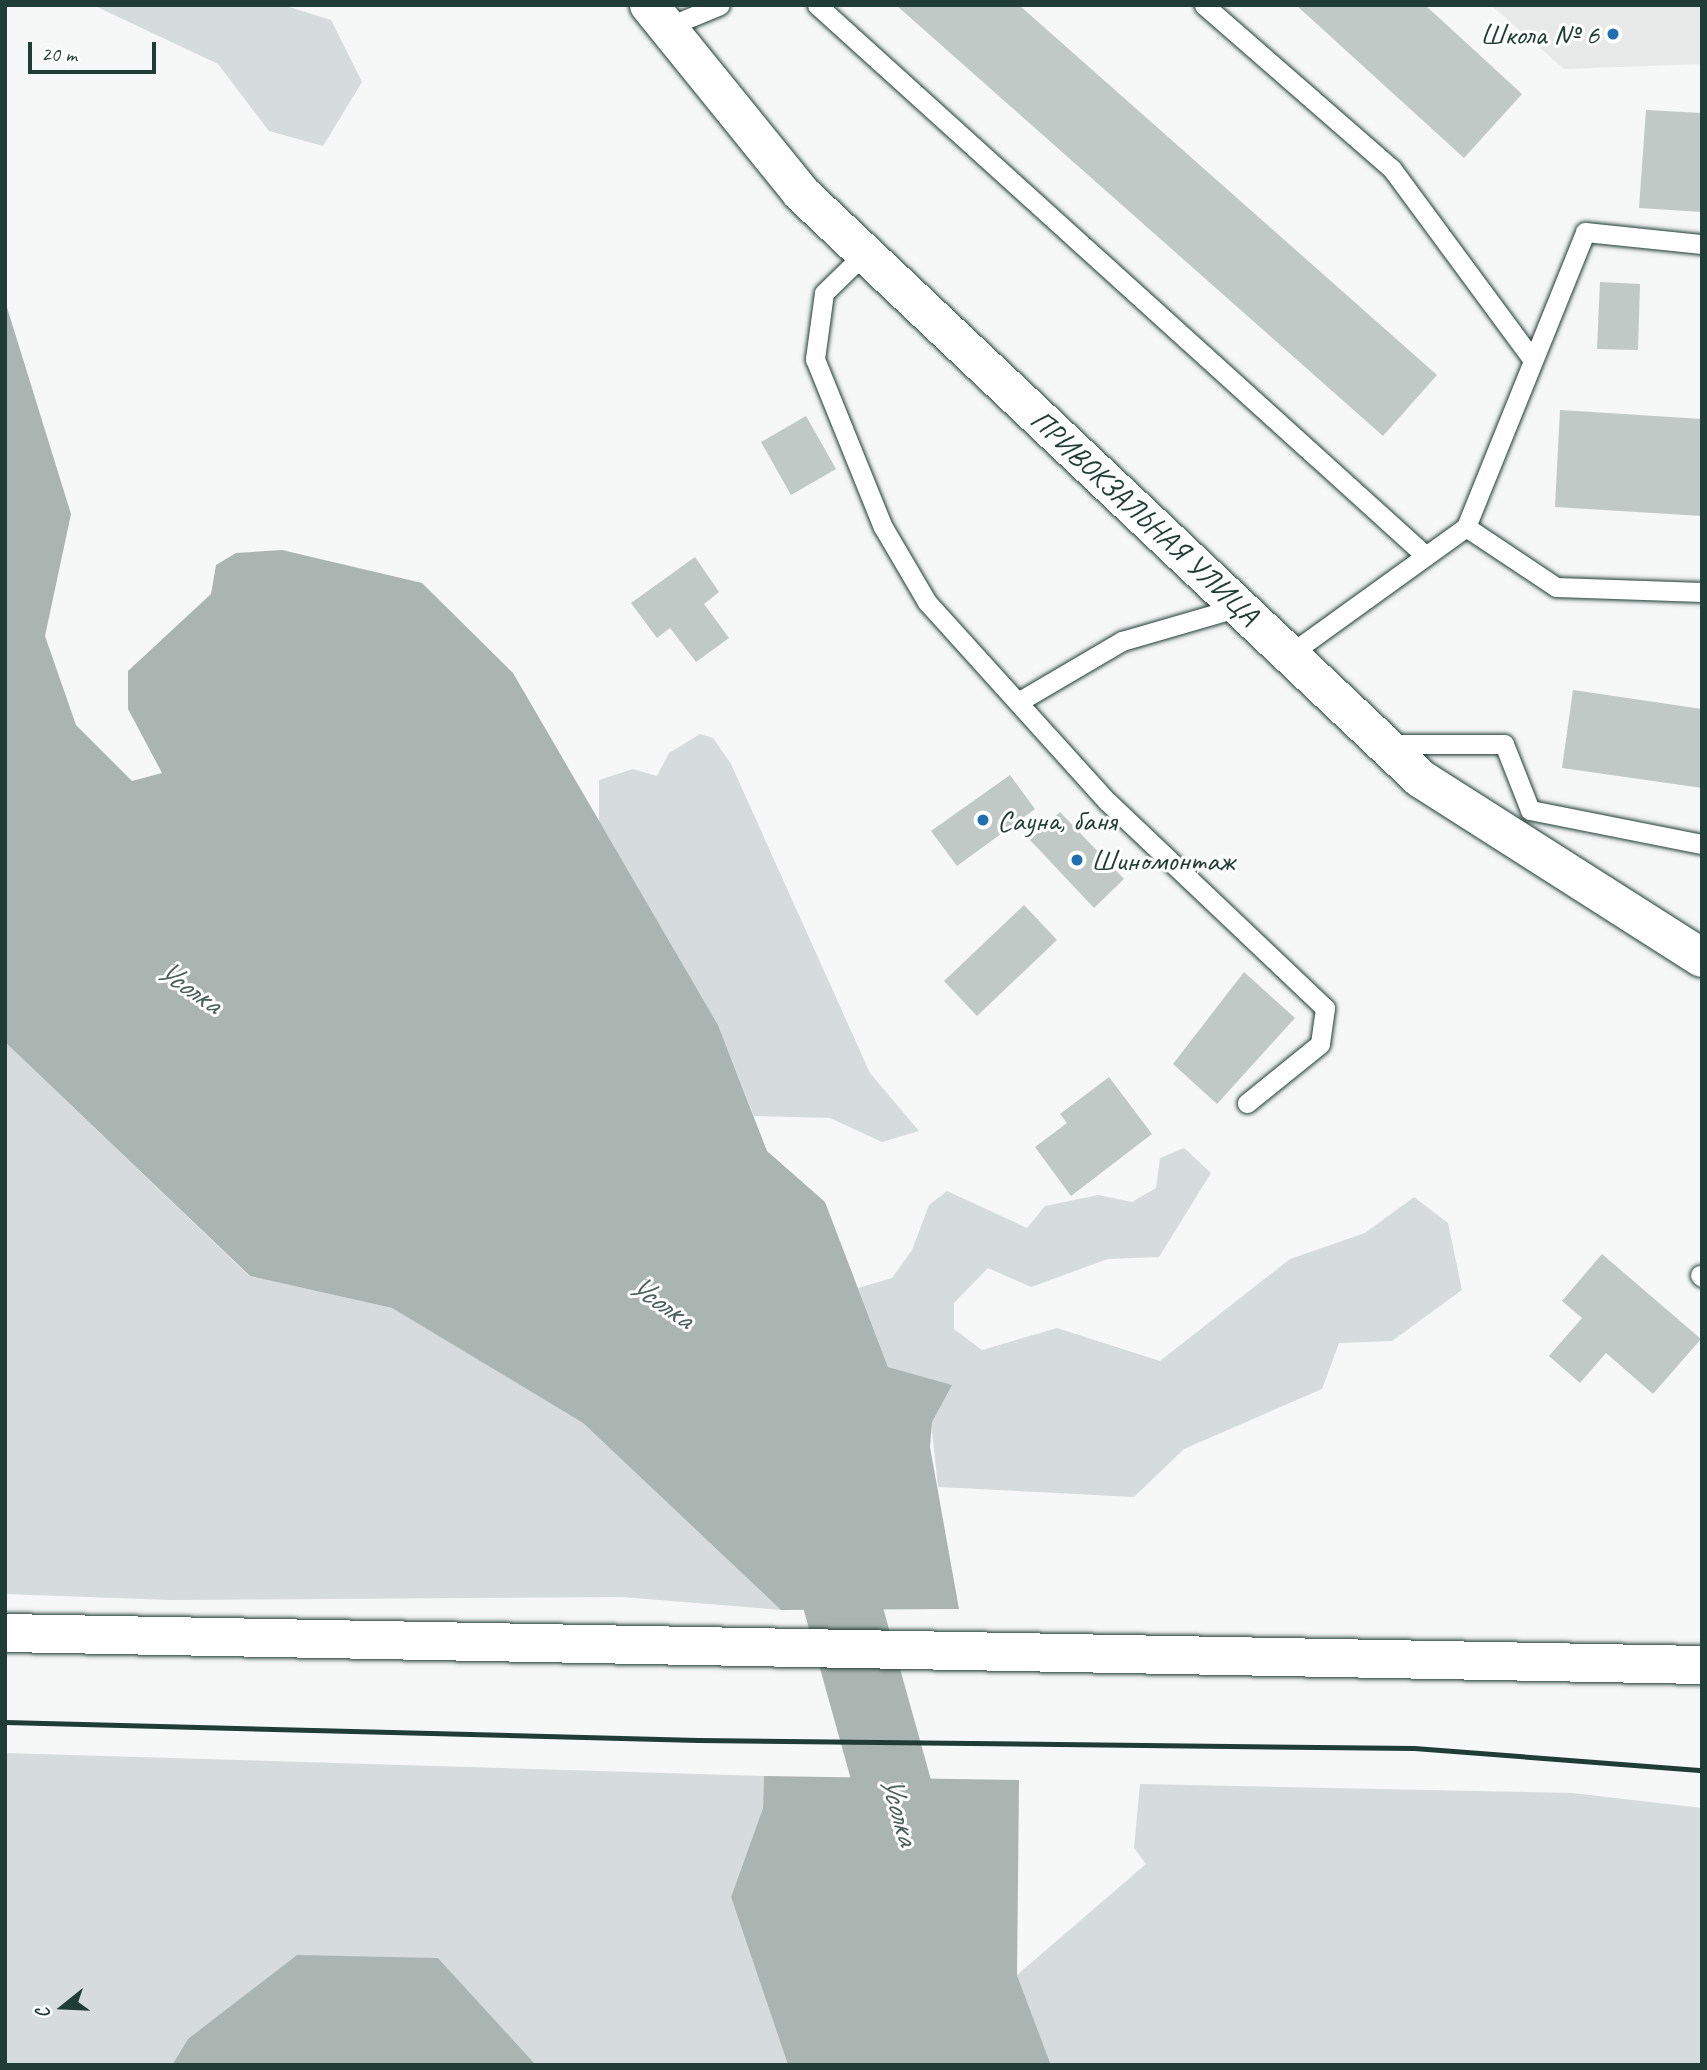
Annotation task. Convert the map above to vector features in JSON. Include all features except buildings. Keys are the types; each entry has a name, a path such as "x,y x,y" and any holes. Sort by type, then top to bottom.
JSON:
{"main road":[{"name":"ПРИВОКЗАЛЬНАЯ УЛИЦА","path":"658,16 802,192 1421,779 1702,958"},
{"path":"5,1633 627,1647 1702,1665"}],"lane":[{"path":"658,16 720,5"},
{"path":"817,5 1426,556"},
{"path":"1204,5 1392,169 1533,360"},
{"path":"1290,654 1466,527 1585,232 1702,244"},
{"path":"865,253 824,293 815,359 883,527 927,602 1108,802 1325,1008 1320,1044 1247,1103"},
{"path":"1466,527 1556,587 1702,592"},
{"path":"1018,702 1122,641 1239,607"},
{"path":"1385,744 1504,744 1530,810 1702,844"}],"shaded area":[{"path":"93,5 283,5 331,20 362,82 323,146 269,131 218,64"},
{"name":"Школа № 6","path":"1491,5 1702,5 1702,64 1564,69"},
{"path":"700,734 713,738 731,764 870,1073 919,1131 882,1142 830,1118 754,1116 718,1025 599,821 599,780 633,769 657,776 669,753"},
{"path":"5,1042 249,1276 392,1308 583,1423 781,1610 622,1597 171,1600 5,1594"},
{"path":"1184,1148 1211,1173 1159,1257 1108,1259 1031,1287 988,1268 954,1303 954,1329 982,1350 1057,1328 1160,1361 1290,1259 1365,1233 1414,1197 1448,1223 1462,1290 1392,1341 1339,1343 1322,1389 1184,1449 1134,1497 938,1487 931,1422 951,1385 888,1367 858,1288 892,1278 912,1250 929,1205 947,1191 1027,1228 1045,1206 1098,1195 1132,1202 1156,1188 1160,1158"},
{"path":"5,1753 764,1776 763,1808 731,1897 788,2065 536,2065 438,1958 188,2039 172,2065 5,2065"},
{"path":"1140,1784 1572,1793 1702,1808 1702,2065 1051,2065 1017,1975 1146,1864 1134,1848"}],"water":[{"path":"5,301 71,514 45,636 76,725 132,781 162,773 128,709 128,671 211,594 216,565 236,553 282,550 422,583 513,673 718,1025 767,1151 825,1202 888,1367 952,1385 932,1422 930,1447 959,1609 781,1610 583,1423 392,1308 250,1276 5,1042"},
{"path":"764,1776 1019,1780 1017,1975 1051,2065 788,2065 731,1897 763,1808"},
{"path":"297,1955 438,1958 536,2065 172,2065 188,2039"}],"waterway":[{"name":"Усолка","path":"815,1508 970,2065"}],"railway":[{"path":"5,1722 698,1740 1414,1748 1702,1770"}],"place":[{"name":"Школа № 6","path":"1613,34"},
{"name":"Сауна, баня","path":"983,820"},
{"name":"Шиномонтаж","path":"1077,860"}]}
